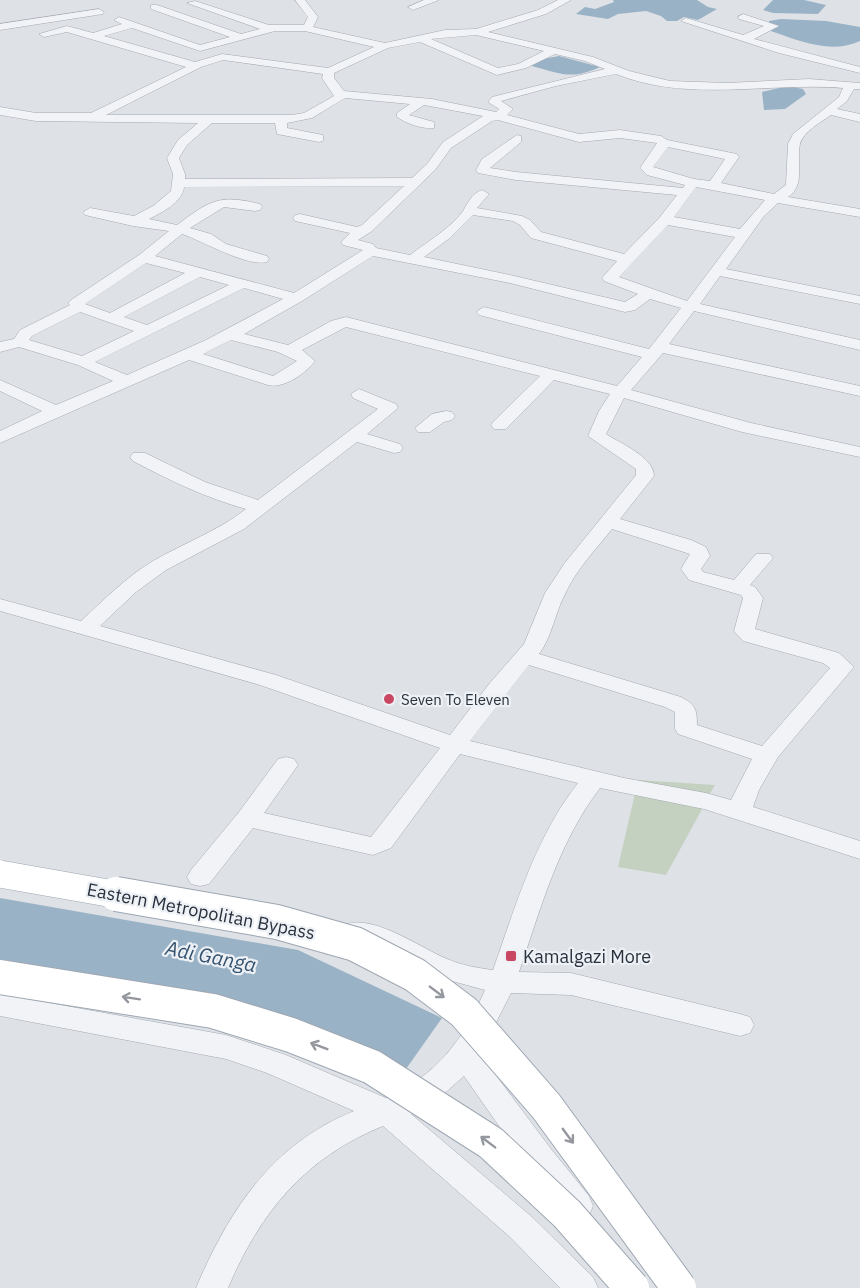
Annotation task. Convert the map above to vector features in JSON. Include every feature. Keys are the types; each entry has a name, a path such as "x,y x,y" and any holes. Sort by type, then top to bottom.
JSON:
{"main road":[{"name":"Eastern Metropolitan Bypass","path":"0,874 277,922 355,944 415,975 464,1012 546,1106 679,1288"},
{"path":"0,977 213,1011 291,1035 372,1066 491,1143 567,1214 632,1288"}],"street":[{"path":"300,0 313,17 308,28"},
{"path":"413,7 434,0"},
{"path":"541,2 562,3"},
{"path":"78,3 99,12 0,27 30,35 69,29 197,66"},
{"path":"192,3 271,29"},
{"path":"93,117 197,66 222,57 329,71 386,46 445,33 476,32 542,12 562,3"},
{"path":"154,7 240,37"},
{"path":"110,17 200,48 271,29 308,28 386,46"},
{"path":"743,17 774,26 744,39"},
{"path":"248,818 377,845 388,835 454,745 537,641 555,593 571,568 642,482 646,473 642,465 597,436 621,392 656,351 765,206 774,198 787,192 792,185 794,144 799,134 830,111 848,93 850,85 860,70 803,57 686,21"},
{"path":"93,36 131,25"},
{"path":"476,32 589,59 614,71 670,84 714,86 809,82 850,85"},
{"path":"420,38 496,72 522,66 553,51"},
{"path":"751,85 750,82 803,57"},
{"path":"329,71 328,78 340,94 420,102 498,116 574,137 622,134 656,139 733,157 713,186"},
{"path":"614,71 544,85 496,99 494,102 507,109 498,116 488,118 453,141 436,162 367,228 348,242 368,247 371,251 510,279 626,307 630,307 647,294"},
{"path":"0,111 36,117 93,117 116,120 281,119 308,116 330,104 340,94"},
{"path":"420,102 401,115 409,120 430,125"},
{"path":"830,111 860,118"},
{"path":"281,119 281,131 319,138"},
{"path":"133,222 169,200 177,192 179,174 173,158 182,143 207,121"},
{"path":"518,139 486,162 482,170 516,176 689,188 713,186 820,209 860,213"},
{"path":"689,139 669,143 652,157 646,168 689,188"},
{"path":"179,183 414,182"},
{"path":"689,188 664,220 628,260 610,276 610,280 647,294 690,306 860,345"},
{"path":"413,259 445,236 470,211 471,206 482,194"},
{"path":"79,307 76,303 80,300 144,258 179,230 222,203 255,207"},
{"path":"470,211 516,218 527,224 531,233 536,235 628,260"},
{"path":"90,212 206,237 221,248 262,259"},
{"path":"300,218 361,231"},
{"path":"664,220 744,234"},
{"path":"0,438 54,410 189,355 297,298 371,251"},
{"path":"144,258 297,298"},
{"path":"716,271 860,300"},
{"path":"112,317 198,272"},
{"path":"84,362 243,283"},
{"path":"20,342 26,333 79,307 148,331"},
{"path":"484,312 656,351 860,391"},
{"path":"290,351 336,324 346,322 621,392 748,428 860,453"},
{"path":"189,355 274,382 292,373 307,361 304,357 290,351 230,334"},
{"path":"0,347 20,342 84,362 127,381"},
{"path":"501,425 551,374"},
{"path":"0,385 54,410"},
{"path":"86,628 129,588 159,566 224,533 390,408 358,394"},
{"path":"424,428 438,418 446,416"},
{"path":"353,435 394,448"},
{"path":"139,457 198,487 261,507"},
{"path":"609,522 684,544 699,551 700,556 691,569 696,576 738,587 748,591 753,598 744,631 750,636 831,658 843,667 765,755 747,789 739,812"},
{"path":"738,587 763,558"},
{"path":"0,605 268,680 454,745 594,778 694,798 860,850"},
{"path":"525,657 673,702 686,709 686,729 765,755"},
{"path":"200,877 248,818 286,765"},
{"path":"212,1288 223,1260 262,1194 290,1168 335,1134 424,1094 442,1081 464,1054 488,1017 503,982 545,862 578,801 594,778"},
{"path":"0,863 62,872 132,887 171,890 304,916 390,941 440,967 474,978 503,982 571,984 740,1025"},
{"path":"0,1005 226,1047 276,1064 387,1112 521,1227 582,1288"},
{"path":"464,1054 540,1159 645,1288"}],"green space":[{"path":"639,780 715,785 708,797 639,787"},
{"path":"636,789 706,802 666,875 618,867"}],"water":[{"path":"613,0 697,0 708,7 717,9 698,20 684,17 677,21 667,21 661,16 646,11 618,14 608,19 576,14 585,7 595,9 614,2"},
{"path":"773,0 804,0 826,5 818,14 773,13 763,10"},
{"path":"781,19 826,21 860,27 860,41 837,47 826,46 802,42 768,30 769,21"},
{"path":"559,56 600,67 574,75 532,66 532,61"},
{"path":"788,86 803,89 806,94 785,109 764,110 762,92"},
{"name":"Adi Ganga","path":"0,898 298,950 442,1018 406,1069 0,964"}],"place":[{"name":"Seven To Eleven","path":"389,699"},
{"name":"Kamalgazi More","path":"511,956"}]}
